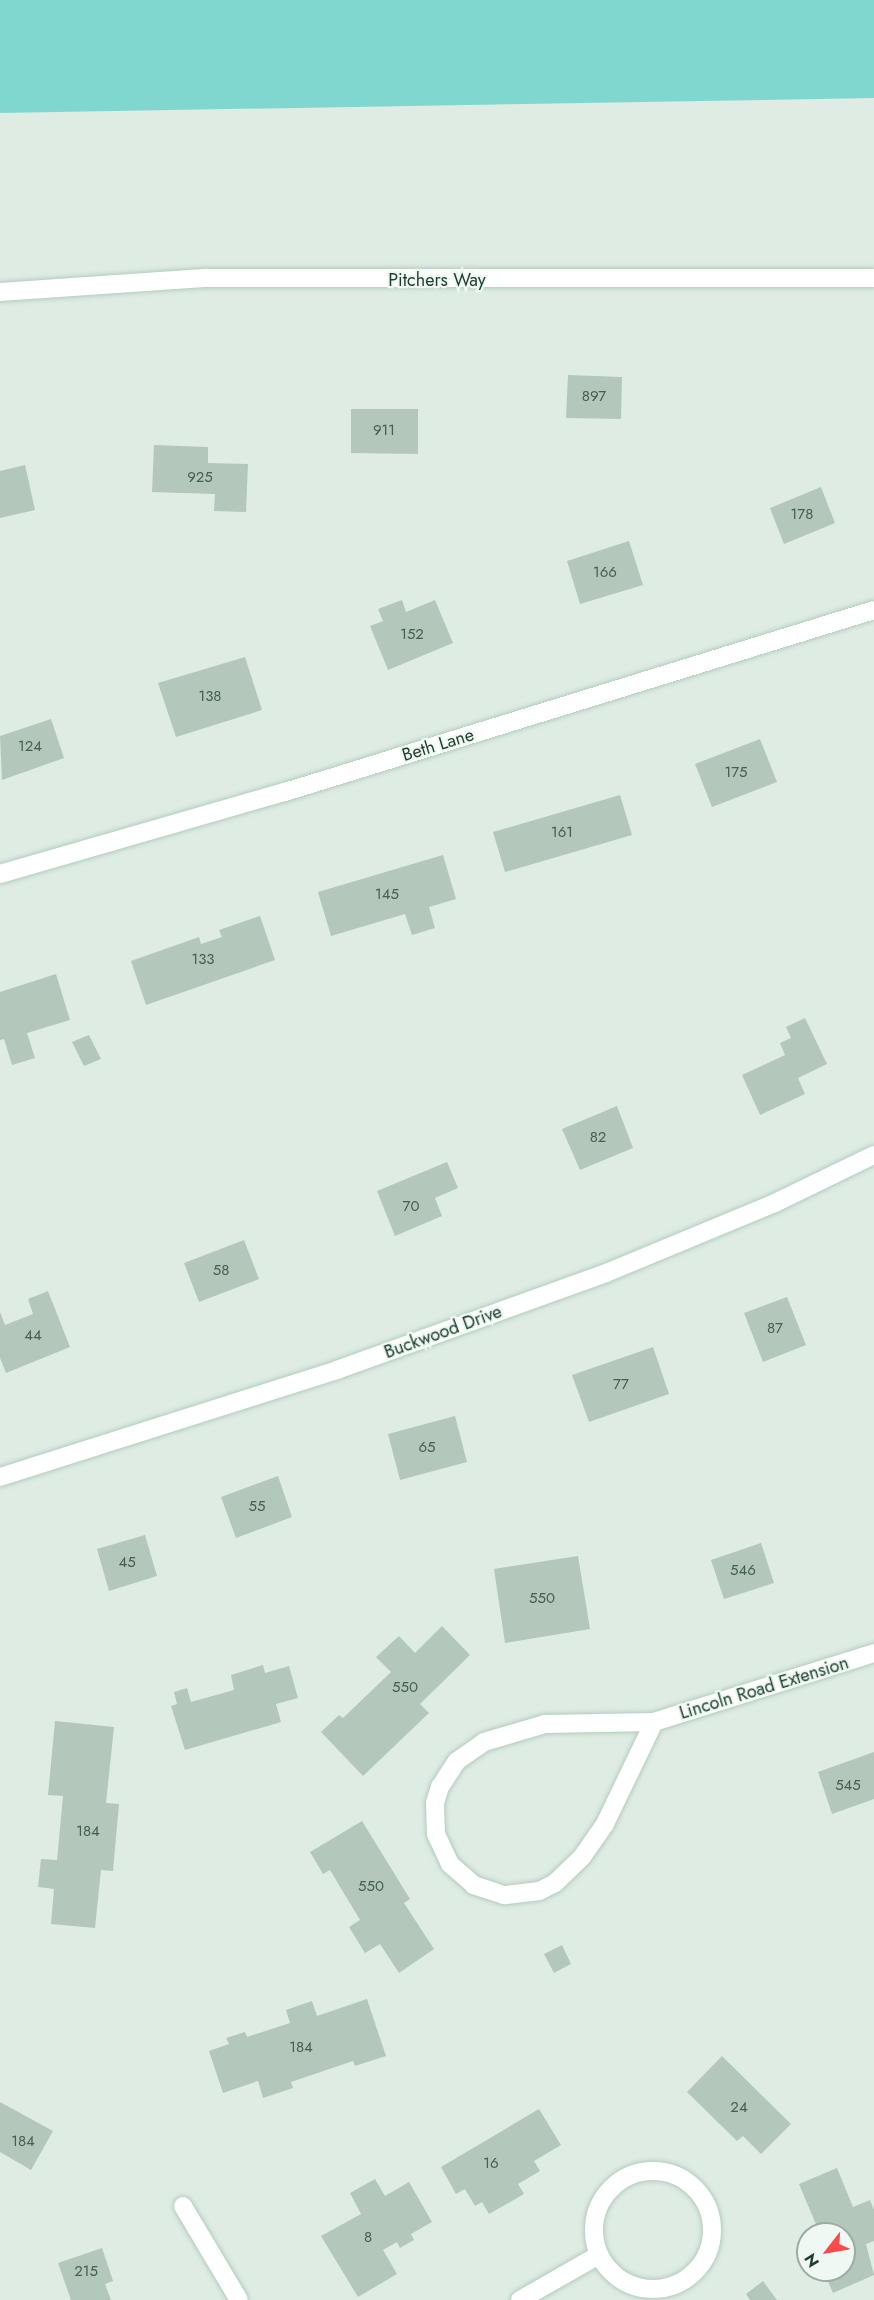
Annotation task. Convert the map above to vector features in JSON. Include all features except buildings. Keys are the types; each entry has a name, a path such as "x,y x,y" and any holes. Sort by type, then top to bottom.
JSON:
{"street":[{"name":"Pitchers Way","path":"0,292 196,278 874,278"},
{"name":"Beth Lane","path":"0,874 285,792 874,610"},
{"name":"Buckwood Drive","path":"0,1477 326,1374 606,1273 776,1203 874,1155"},
{"name":"Lincoln Road Extension","path":"654,1722 606,1824 582,1857 555,1883 539,1891 504,1895 474,1885 450,1864 436,1834 435,1803 447,1773 470,1751 502,1735 545,1724 654,1722 874,1653"},
{"path":"657,2170 681,2177 706,2203 712,2226 709,2249 697,2269 678,2284 656,2289 633,2286 613,2274 599,2255 594,2231 598,2207 612,2187 633,2174 657,2170"},
{"path":"183,2206 239,2300"},
{"path":"520,2300 599,2255"}],"water":[{"path":"0,0 874,0 874,98 0,113"}]}
